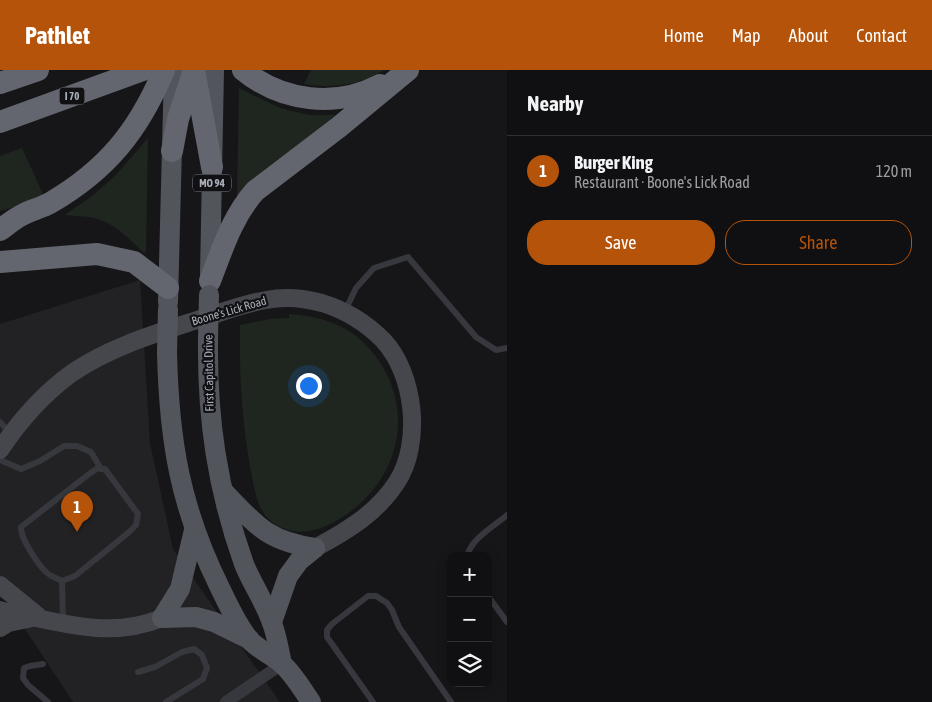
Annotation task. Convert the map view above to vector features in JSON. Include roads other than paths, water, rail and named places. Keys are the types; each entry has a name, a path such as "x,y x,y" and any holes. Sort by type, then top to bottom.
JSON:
{"highway":[{"path":"0,84 38,70"},
{"name":"I 70","path":"0,122 144,70"},
{"path":"0,230 21,215 47,205 98,170 128,137 146,109 164,70"},
{"path":"245,71 263,84 288,94 311,98 339,99 365,93 406,72"},
{"path":"209,288 227,235 245,202 255,191 339,127 406,72"},
{"path":"172,151 178,119 193,80"},
{"path":"193,80 212,166"},
{"path":"0,262 97,254 134,262 168,298"}],"main road":[{"name":"First Capitol Drive","path":"172,151 167,352 168,398 174,453 185,502 206,561 230,609 249,639 282,664 311,702"},
{"name":"First Capitol Drive","path":"212,166 207,383 211,426 222,491 245,566 272,622 282,664"},
{"path":"222,491 271,536 293,545 315,548"},
{"path":"162,618 180,589 194,530"},
{"path":"272,622 288,576 299,562 315,548"},
{"path":"162,618 196,617 214,622 249,639"}],"street":[{"name":"Boone's Lick Road","path":"0,450 5,428 28,412 52,389 74,372 101,356 137,340 244,305 267,299 309,299 345,311 384,341 406,380 412,408 412,434 407,459 398,481 380,504 360,522 315,548"},
{"path":"0,585 40,618"},
{"path":"0,610 81,627 126,628 145,625 162,618"},
{"path":"0,628 15,621 40,618"},
{"path":"226,702 282,664"}],"lane":[{"path":"345,311 356,288 374,268 408,257 476,337 496,350 507,348"},
{"path":"0,460 21,469 40,461 64,446 77,446 91,452 101,469"},
{"path":"98,468 101,469 106,469 138,514 136,525 75,576 62,581 47,573 24,542 20,534 21,527 89,474 98,468"},
{"path":"468,552 474,542 507,515"},
{"path":"62,581 63,623"},
{"path":"373,702 327,637 327,630 332,624 368,596 382,598 392,610 399,627 451,702"},
{"path":"489,597 507,622"},
{"path":"138,672 155,667 182,652 194,649 202,655 207,668 203,679 170,701"},
{"path":"43,664 24,668 23,678 28,685 48,702"}],"place":[{"name":"Burger King","path":"77,532"}]}
